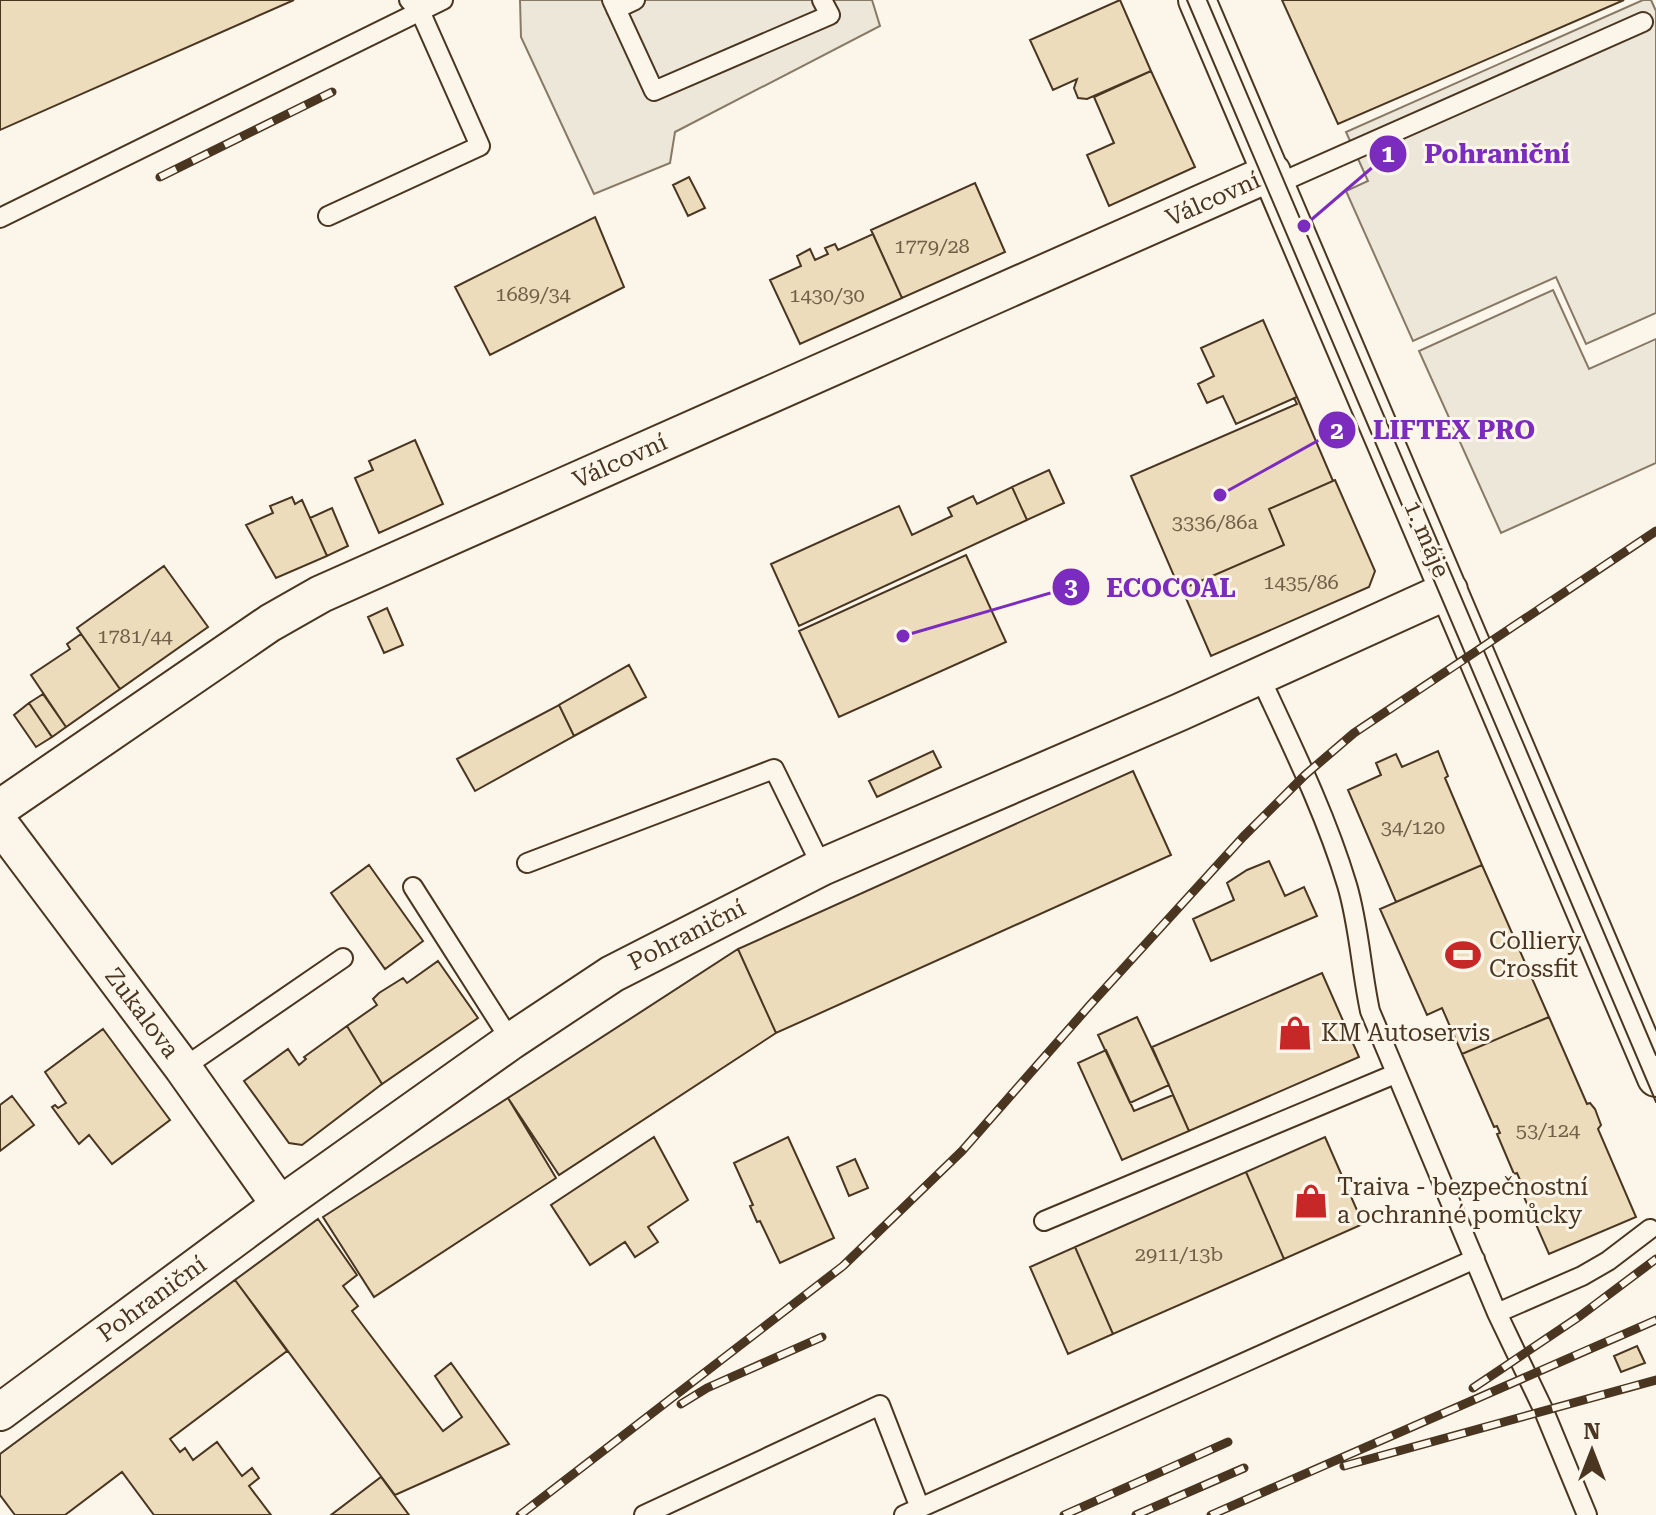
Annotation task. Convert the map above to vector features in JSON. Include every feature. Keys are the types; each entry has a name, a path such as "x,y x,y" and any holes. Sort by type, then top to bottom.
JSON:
{"street":[{"name":"1. máje","path":"1197,0 1656,1078"},
{"name":"Válcovní","path":"0,808 270,623 321,594 1275,178"},
{"name":"Pohraniční","path":"0,1412 280,1205 511,1041 564,1004 648,953 822,867 1449,590"},
{"name":"Zukalova","path":"0,824 183,1068 280,1205"}],"lane":[{"path":"0,218 415,6 443,0"},
{"path":"635,0 614,5 654,91 830,15 822,0"},
{"path":"328,216 480,146 415,6"},
{"path":"1275,178 1643,22"},
{"path":"1259,675 1305,775 1347,885 1370,1011 1497,1313 1550,1424 1587,1515"},
{"path":"527,863 774,769 822,867"},
{"path":"413,887 511,1041"},
{"path":"183,1068 343,958"},
{"path":"1044,1221 1395,1074"},
{"path":"1497,1313 1582,1276 1608,1261 1650,1229"},
{"path":"644,1515 880,1405 912,1511 1475,1259"}],"shaded area":[{"path":"520,0 872,0 880,26 675,132 670,163 594,194 521,37"},
{"path":"1643,0 1651,0 1656,11 1656,313 1586,344 1556,277 1413,341 1346,191 1368,181 1346,132"},
{"path":"1553,290 1589,369 1656,339 1656,463 1501,533 1419,351"}],"building":[{"path":"0,0 294,0 0,130"},
{"path":"1120,0 1151,71 1087,99 1078,98 1074,88 1077,79 1053,90 1030,40"},
{"path":"1282,0 1624,0 1338,124"},
{"path":"1151,71 1195,167 1109,206 1087,155 1114,143 1094,97"},
{"path":"689,177 705,208 688,216 673,185"},
{"path":"975,183 1005,252 902,298 871,230"},
{"path":"595,217 624,287 490,355 455,287"},
{"path":"873,234 902,298 800,344 770,280 801,266 797,256 810,249 815,260 828,254 825,248 835,244 838,250"},
{"path":"1263,320 1297,397 1236,424 1223,396 1207,403 1198,384 1214,376 1201,348"},
{"path":"1297,397 1333,481 1269,509 1284,545 1180,590 1131,476 1297,404 1294,398"},
{"path":"415,440 443,504 379,533 355,478 373,470 369,461"},
{"path":"1049,470 1064,503 1027,520 1012,487"},
{"path":"1335,480 1375,571 1369,587 1211,656 1182,589 1284,545 1269,509"},
{"path":"1012,487 1027,520 799,626 771,564 899,506 912,535 952,516 948,508 973,496 977,504"},
{"path":"292,497 295,504 302,500 327,556 276,578 246,525 273,513 270,506"},
{"path":"332,508 348,546 327,556 310,518"},
{"path":"966,555 1006,642 839,717 799,631"},
{"path":"164,566 208,627 120,689 77,628"},
{"path":"387,608 403,645 384,653 368,617"},
{"path":"81,634 120,689 66,727 31,675 70,649 67,644"},
{"path":"629,665 646,697 574,736 559,705"},
{"path":"43,694 66,727 52,737 29,703"},
{"path":"29,703 52,737 36,747 14,715"},
{"path":"559,705 574,736 475,791 457,759"},
{"path":"933,751 941,767 877,797 869,781"},
{"path":"1438,751 1448,776 1445,778 1482,865 1396,902 1348,790 1381,775 1376,763 1396,754 1402,767"},
{"path":"1133,771 1171,855 776,1033 738,949"},
{"path":"1269,861 1285,896 1304,887 1317,916 1211,961 1193,919 1234,900 1227,883"},
{"path":"369,865 423,941 385,969 331,893"},
{"path":"1482,865 1549,1017 1462,1054 1442,1008 1427,1015 1380,909"},
{"path":"738,949 776,1033 559,1175 508,1098"},
{"path":"438,961 478,1018 382,1084 347,1026 377,1005 373,999 379,993 403,978 407,983"},
{"path":"1322,973 1359,1057 1189,1131 1152,1047"},
{"path":"1137,1017 1169,1085 1130,1103 1098,1035"},
{"path":"1549,1017 1587,1104 1590,1103 1595,1109 1601,1125 1598,1129 1636,1217 1549,1254 1517,1181 1520,1180 1517,1173 1514,1174 1497,1134 1500,1133 1497,1126 1494,1127 1462,1054"},
{"path":"347,1026 382,1084 302,1145 289,1143 244,1081 288,1049 299,1065 306,1059 304,1057"},
{"path":"103,1029 170,1120 112,1164 89,1135 79,1144 52,1107 55,1105 58,1108 66,1103 45,1072"},
{"path":"1106,1050 1134,1111 1173,1095 1189,1131 1122,1160 1078,1063"},
{"path":"12,1096 34,1125 0,1151 0,1105"},
{"path":"508,1098 556,1178 374,1297 323,1217"},
{"path":"654,1137 688,1200 648,1227 658,1242 635,1257 625,1242 590,1265 551,1205"},
{"path":"788,1137 834,1238 780,1263 760,1221 757,1222 750,1206 753,1205 734,1163"},
{"path":"1325,1137 1363,1224 1284,1259 1246,1172"},
{"path":"855,1159 868,1188 849,1196 837,1167"},
{"path":"1246,1172 1284,1259 1113,1334 1075,1247"},
{"path":"318,1219 357,1275 343,1286 358,1306 352,1311 443,1431 462,1417 435,1376 451,1363 509,1444 395,1495 235,1280"},
{"path":"1075,1247 1113,1334 1068,1354 1030,1267"},
{"path":"235,1280 287,1351 170,1439 180,1452 185,1448 193,1460 217,1442 242,1476 252,1468 259,1478 249,1486 271,1515 154,1515 122,1472 65,1515 15,1515 0,1495 0,1454"},
{"path":"1637,1346 1645,1363 1621,1372 1614,1356"},
{"path":"381,1477 409,1515 331,1515"}],"tram line":[{"path":"1187,0 1656,1102"},
{"path":"1207,0 1656,1055"}],"railway":[{"path":"160,177 332,92"},
{"path":"520,1515 843,1266 962,1151 1243,837 1305,775 1354,733 1656,531"},
{"path":"1473,1388 1580,1316 1656,1259"},
{"path":"1211,1515 1656,1320"},
{"path":"681,1404 707,1388 822,1337"},
{"path":"1344,1466 1656,1380"},
{"path":"1064,1515 1228,1442"},
{"path":"1136,1515 1244,1468"}],"place":[{"name":"Pohraniční","path":"1304,226"},
{"name":"LIFTEX PRO","path":"1220,495"},
{"name":"ECOCOAL","path":"903,636"},
{"name":"Colliery Crossfit","path":"1463,955"},
{"name":"KM Autoservis","path":"1295,1033"},
{"name":"Traiva - bezpečnostní a ochranné pomůcky","path":"1311,1201"}]}
